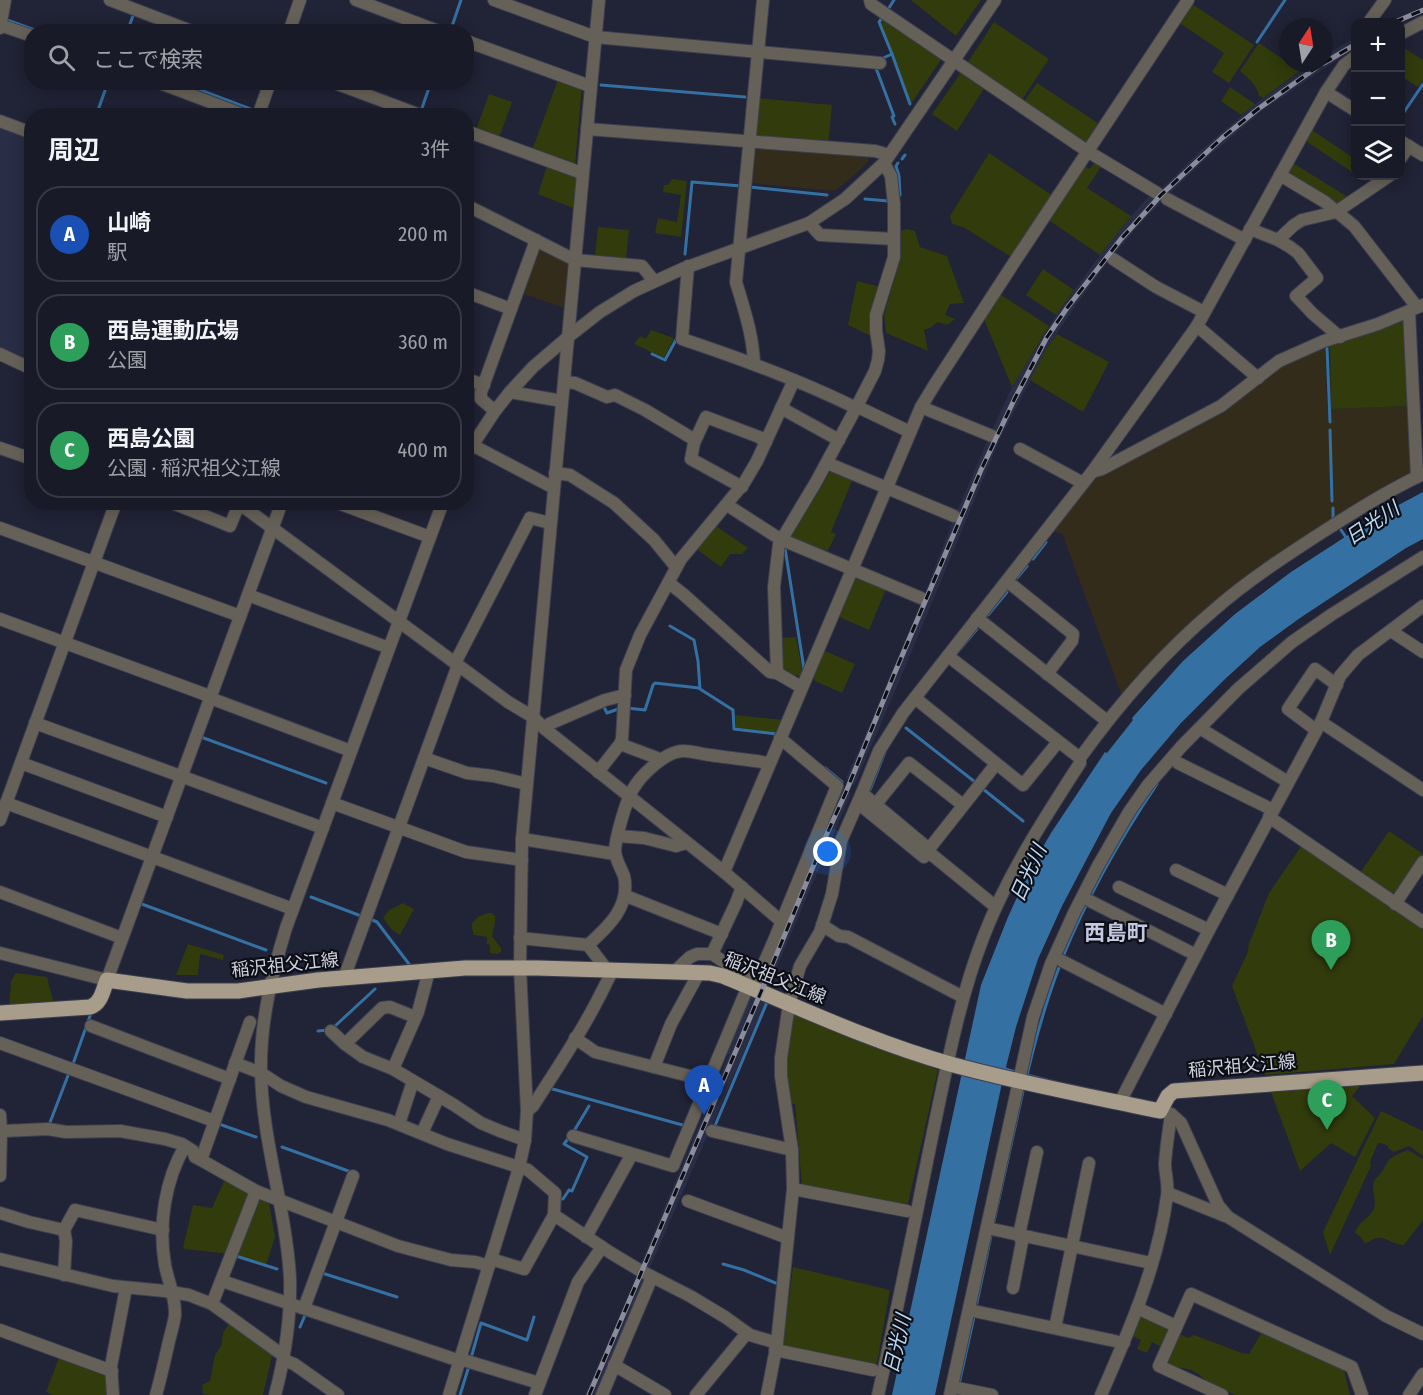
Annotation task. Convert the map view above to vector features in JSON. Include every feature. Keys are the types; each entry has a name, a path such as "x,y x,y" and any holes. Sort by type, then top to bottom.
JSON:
{"main road":[{"name":"稲沢祖父江線","path":"107,980 187,991 238,991 344,978 465,968 710,973 752,986 789,1004 888,1044 949,1063 1075,1094 1165,1112 1168,1096 1174,1091 1423,1072"},
{"path":"0,1013 90,1007 99,1002 107,980"}],"street":[{"path":"5,0 0,26 24,34"},
{"path":"110,0 173,24"},
{"path":"292,24 300,0"},
{"path":"356,0 420,24"},
{"path":"494,0 595,37 880,63"},
{"path":"450,1395 519,1168 525,1140 527,1112 520,968 522,839 599,0"},
{"path":"754,364 750,326 736,282 763,0"},
{"path":"870,0 871,4 1087,151 1162,196 1247,234 1278,240 1298,253 1317,278 1296,296 1340,337"},
{"path":"474,439 510,392 533,367 600,312 634,291 688,266 809,223 845,199 886,159 995,0"},
{"path":"724,872 921,407 1188,0"},
{"path":"1372,18 1385,0"},
{"path":"1405,32 1423,22"},
{"path":"474,44 590,86"},
{"path":"767,1395 776,1346 793,1189 792,1150 781,1076 781,1058 789,1004 800,966 820,932 831,894 841,841 879,751 915,698 1092,472 1197,326 1326,92 1351,58"},
{"path":"178,90 226,108"},
{"path":"261,108 267,90"},
{"path":"353,90 402,108"},
{"path":"1326,92 1351,108"},
{"path":"0,122 24,130"},
{"path":"586,129 875,150 886,159 894,204 894,256 876,315 878,360 875,371 827,463 780,539 774,587 777,673"},
{"path":"474,134 582,173"},
{"path":"1405,143 1423,155"},
{"path":"878,1395 963,997 975,957 996,907 1031,839 1080,763 1080,758 1107,720 1181,640 1215,609 1257,576 1367,504 1420,475 1416,308 1354,226 1325,202 1280,175"},
{"path":"1278,240 1302,220 1336,212 1383,180"},
{"path":"474,209 575,260 642,266 654,281"},
{"path":"809,223 820,235 894,239"},
{"path":"495,411 481,399 481,392 536,240"},
{"path":"1113,259 1204,312"},
{"path":"688,266 682,339 754,364 821,391 910,432"},
{"path":"474,295 512,309"},
{"path":"1092,472 1102,469 1221,406 1279,362 1324,341 1378,324 1416,308"},
{"path":"1197,326 1258,378"},
{"path":"0,354 24,365"},
{"path":"598,772 620,744 626,670 655,606 676,567 690,547 742,487 757,461 794,380"},
{"path":"474,382 484,385"},
{"path":"564,382 575,383 607,397 615,395 695,440"},
{"path":"510,392 562,401"},
{"path":"921,407 992,436"},
{"path":"781,408 839,440"},
{"path":"742,487 691,459 695,440 706,417 759,437 766,442"},
{"path":"474,445 554,488"},
{"path":"0,448 24,456"},
{"path":"1020,449 1083,483"},
{"path":"827,463 954,516"},
{"path":"555,473 570,475 614,503 654,540 676,567"},
{"path":"727,505 780,539 921,598"},
{"path":"0,820 113,510"},
{"path":"190,510 230,526 236,510"},
{"path":"247,510 508,702 533,717 778,918"},
{"path":"0,953 107,980 279,510"},
{"path":"356,510 429,537"},
{"path":"275,1395 283,1358 290,1303 290,1278 267,1129 261,1073 264,1026 270,986 293,909 440,510"},
{"path":"344,978 457,664 530,518 550,523"},
{"path":"0,528 240,616"},
{"path":"992,1395 951,1391 1017,1080 1033,1017 1051,964 1098,866 1148,785 1181,747 1238,689 1292,642 1423,557"},
{"path":"1007,581 1073,634 1072,641 1047,674"},
{"path":"669,583 770,672 777,673 801,687"},
{"path":"248,595 389,648"},
{"path":"1120,1102 1319,726 1340,676 1358,655 1423,606"},
{"path":"977,618 1107,720"},
{"path":"0,619 351,751"},
{"path":"1391,631 1423,652"},
{"path":"948,656 1080,758"},
{"path":"1337,685 1315,669 1288,709 1423,790"},
{"path":"545,729 549,724 605,700 625,695"},
{"path":"915,698 1023,785 1058,742"},
{"path":"35,723 323,828"},
{"path":"1206,732 1288,782"},
{"path":"573,1136 673,1166 752,986 778,918 837,786 780,738"},
{"path":"620,744 660,759"},
{"path":"588,945 609,926 626,896 625,879 615,854 618,836 629,797 636,785 660,759 681,751 769,763"},
{"path":"424,758 467,772 527,784"},
{"path":"876,804 909,763 963,805"},
{"path":"21,764 166,817"},
{"path":"927,853 996,764"},
{"path":"1178,764 1271,813 1423,922"},
{"path":"860,798 876,804 927,853"},
{"path":"860,798 996,907"},
{"path":"6,803 293,909"},
{"path":"332,803 466,852 522,861"},
{"path":"618,836 644,838 676,846 686,843"},
{"path":"522,839 615,854"},
{"path":"1395,904 1423,862"},
{"path":"1176,870 1228,896"},
{"path":"712,954 742,887"},
{"path":"1119,887 1209,930"},
{"path":"0,892 122,938"},
{"path":"626,896 722,934"},
{"path":"737,900 778,918"},
{"path":"1090,901 1196,955"},
{"path":"822,925 839,936 848,937 963,997"},
{"path":"520,938 588,945 610,970 597,1002 533,1106 527,1112"},
{"path":"674,972 690,957 697,954 712,954 752,986"},
{"path":"1062,961 1166,1014"},
{"path":"393,1069 415,1017 429,971"},
{"path":"654,1067 671,1024 699,973"},
{"path":"345,1044 382,1008 390,1007 415,1017"},
{"path":"201,1160 250,1022"},
{"path":"91,1026 230,1078"},
{"path":"331,1031 363,1057 393,1069 481,1123 525,1140"},
{"path":"575,1038 595,1052 709,1081"},
{"path":"0,1043 214,1121"},
{"path":"1,1130 120,1131 165,1139 193,1150 195,1157 256,1191 398,1246 451,1260 490,1262 524,1269 554,1215 555,1193 528,1170 447,1144 399,1124 306,1097 281,1086 261,1073 235,1063"},
{"path":"399,1124 413,1081"},
{"path":"422,1133 439,1096"},
{"path":"1101,1395 1137,1308 1151,1263 1168,1193 1165,1167 1165,1112"},
{"path":"1165,1112 1181,1123 1218,1205 1228,1217"},
{"path":"0,1115 0,1176"},
{"path":"712,1131 792,1150"},
{"path":"156,1395 175,1314 165,1264 163,1230 165,1204 171,1177 185,1146"},
{"path":"1013,1288 1022,1242 1019,1236 1037,1152"},
{"path":"586,1237 632,1154"},
{"path":"1055,1328 1089,1163"},
{"path":"304,1308 353,1176"},
{"path":"793,1189 907,1211"},
{"path":"212,1304 256,1191"},
{"path":"1168,1193 1228,1217 1386,1316 1423,1334"},
{"path":"688,1201 788,1238"},
{"path":"64,1275 66,1241 64,1230 75,1210 163,1230"},
{"path":"0,1213 64,1230"},
{"path":"554,1215 602,1248 690,1296 750,1335 776,1346 873,1370"},
{"path":"987,1228 1151,1263"},
{"path":"222,1281 460,1360 537,1389 578,1282 602,1248"},
{"path":"0,1259 126,1288 189,1295 212,1304 283,1358 339,1395"},
{"path":"602,1395 652,1277"},
{"path":"113,1395 112,1371 115,1342 126,1288"},
{"path":"1222,1395 1159,1366 1191,1294 1352,1367 1362,1395"},
{"path":"1137,1308 1176,1326"},
{"path":"969,1310 1124,1342"},
{"path":"0,1330 112,1371"},
{"path":"696,1395 747,1333"},
{"path":"614,1365 665,1395"},
{"path":"1409,1395 1423,1374"}],"shaded area":[{"path":"1351,40 1348,53 1333,63 1333,51"},
{"path":"1300,72 1320,72 1263,110 1167,196 1159,191 1200,151 1255,104"},
{"path":"0,124 24,133 24,358 0,347"},
{"path":"753,145 866,153 869,161 835,191 750,183"},
{"path":"1152,193 1164,199 1111,258 1079,301 1047,348 1000,439 990,434 1012,387 1056,315 1100,255"},
{"path":"538,248 567,262 564,308 521,293"},
{"path":"1325,348 1327,409 1409,406 1412,474 1302,540 1122,696 1062,533 1053,532 1097,477 1106,475 1225,409 1282,366"},
{"path":"989,437 999,441 854,786 846,778"},
{"path":"841,785 851,794 767,990 757,986"},
{"path":"750,993 768,997 648,1272 639,1268 729,1054 725,1052"},
{"path":"639,1271 647,1276 597,1395 585,1395"}],"green space":[{"path":"911,0 981,0 956,36"},
{"path":"1192,4 1254,45 1229,83 1212,72 1224,53 1178,22"},
{"path":"884,19 942,58 911,104 881,23"},
{"path":"994,22 1049,59 1021,101 966,65"},
{"path":"1259,43 1279,57 1279,72 1299,72 1263,98 1259,96 1252,82 1240,71"},
{"path":"1405,49 1423,60 1423,80 1418,87 1405,79"},
{"path":"962,71 985,87 957,131 932,114"},
{"path":"559,77 582,86 575,166 531,153"},
{"path":"1037,83 1101,125 1086,144 1023,103"},
{"path":"1230,87 1255,104 1241,115 1221,101"},
{"path":"489,94 512,102 498,141 475,133"},
{"path":"757,98 832,105 828,145 754,136"},
{"path":"1312,130 1351,156 1351,171 1306,141"},
{"path":"989,153 1053,196 1013,258 963,227 952,224 950,216"},
{"path":"1096,160 1103,164 1087,188 1131,216 1100,255 1047,219 1083,165 1090,169"},
{"path":"548,163 577,175 573,208 538,194"},
{"path":"1293,163 1351,199 1339,207 1289,174"},
{"path":"672,179 687,181 681,237 655,233 658,218 677,222 681,195 663,192 664,185 668,185"},
{"path":"598,227 629,230 626,259 595,256"},
{"path":"907,229 915,231 920,247 947,256 964,303 950,304 945,315 955,319 947,325 938,322 924,330 928,351 886,333 884,315 901,257 900,231"},
{"path":"1043,269 1074,290 1056,315 1026,295"},
{"path":"857,281 881,287 873,337 848,325"},
{"path":"998,293 1049,326 1012,387 983,317"},
{"path":"1407,316 1409,406 1331,409 1330,344"},
{"path":"651,330 674,338 664,358 634,344 640,336 646,339"},
{"path":"1057,334 1109,362 1083,412 1030,380"},
{"path":"833,467 854,476 831,532 836,534 825,557 789,541"},
{"path":"713,524 748,548 742,554 730,554 721,567 695,548"},
{"path":"855,574 886,589 869,630 837,616"},
{"path":"796,637 803,675 801,676 783,673 778,638"},
{"path":"823,650 855,664 842,693 815,681 812,675"},
{"path":"735,715 785,720 780,733 736,728"},
{"path":"1389,831 1423,854 1399,891 1390,893 1360,873"},
{"path":"1302,845 1423,928 1423,1016 1394,1064 1265,1075 1232,986 1247,954 1269,893"},
{"path":"403,903 414,909 400,935 392,930 383,918 389,910"},
{"path":"488,913 495,916 492,936 501,948 501,952 497,954 490,953 487,937 474,935 472,929 472,923 478,917"},
{"path":"188,944 224,955 223,960 200,954 198,975 176,975"},
{"path":"16,973 47,977 54,1005 9,1008 11,981"},
{"path":"797,1011 938,1070 907,1208 802,1187 795,1104 789,1104 784,1058 790,1015"},
{"path":"1361,1085 1352,1096 1375,1118 1355,1157 1331,1143 1300,1171 1271,1092"},
{"path":"1381,1111 1423,1131 1423,1156 1409,1146 1394,1152 1388,1146 1378,1143 1370,1162 1371,1166 1330,1255 1323,1232"},
{"path":"1408,1150 1423,1159 1423,1220 1404,1245 1378,1238 1365,1244 1355,1233 1374,1208 1374,1181 1390,1159"},
{"path":"225,1179 250,1192 229,1254 185,1249 183,1247 193,1205 212,1208"},
{"path":"258,1194 268,1197 275,1237 266,1265 235,1254"},
{"path":"793,1267 890,1290 876,1369 782,1349"},
{"path":"1142,1315 1166,1327 1168,1332 1162,1347 1152,1342 1147,1353 1137,1349 1141,1340 1130,1335 1137,1318"},
{"path":"230,1322 273,1352 263,1395 203,1394 202,1385 210,1381 215,1355 221,1346 223,1333"},
{"path":"1263,1330 1343,1366 1350,1395 1235,1395 1207,1382 1191,1370 1178,1369 1169,1365 1166,1359 1176,1336 1182,1335 1188,1338 1194,1335 1249,1354"},
{"path":"60,1355 107,1372 108,1395 53,1395 46,1392"}],"water":[{"name":"日光川","path":"1423,492 1423,539 1300,618 1260,647 1181,723 1141,770 1111,813 1062,906 1038,959 1016,1027 935,1395 892,1395 981,985 1029,871 1051,833 1105,752 1107,753 1133,720 1132,718 1183,661 1235,614 1291,572 1391,509"}],"waterway":[{"path":"453,24 461,0"},
{"path":"887,11 894,0"},
{"path":"1257,42 1285,0"},
{"path":"130,24 134,13"},
{"path":"882,18 879,22 892,54"},
{"path":"7,20 24,26"},
{"path":"881,59 892,54 910,104"},
{"path":"876,68 895,124"},
{"path":"1405,111 1423,84"},
{"path":"601,85 745,97"},
{"path":"99,108 105,90"},
{"path":"200,90 248,108"},
{"path":"422,108 428,90"},
{"path":"902,159 905,155"},
{"path":"898,163 896,166 900,195"},
{"path":"685,254 692,182 741,186"},
{"path":"750,187 827,195"},
{"path":"865,199 888,201"},
{"path":"652,354 665,360 677,338"},
{"path":"1327,348 1330,422"},
{"path":"1330,430 1332,501"},
{"path":"1333,508 1333,518"},
{"name":"日光川","path":"1341,530 1347,539"},
{"path":"1033,559 1046,542"},
{"path":"785,548 804,669"},
{"path":"1017,578 1027,566"},
{"path":"988,615 1007,592"},
{"path":"670,626 694,640 700,689 733,710 734,729 777,734"},
{"path":"961,648 977,629"},
{"path":"627,708 645,710 655,683 699,688"},
{"path":"603,705 607,713 621,708"},
{"path":"906,728 975,782"},
{"path":"201,737 326,783"},
{"path":"870,790 885,752"},
{"path":"825,768 842,782"},
{"path":"1062,959 1105,869 1157,784"},
{"path":"983,789 1023,821"},
{"path":"311,897 361,916"},
{"path":"139,903 266,950"},
{"path":"370,919 377,922 412,968"},
{"path":"1047,1080 1027,1075 1050,992 1060,965"},
{"path":"334,1027 375,989"},
{"path":"714,1128 768,1000"},
{"path":"73,1064 90,1016"},
{"path":"318,1031 328,1030"},
{"path":"1002,1068 1015,1072"},
{"path":"49,1125 69,1073"},
{"path":"549,1088 686,1126"},
{"path":"993,1226 1023,1091"},
{"path":"574,1131 589,1106"},
{"path":"219,1124 256,1137"},
{"path":"559,1198 563,1199 569,1190 572,1191 587,1157 564,1144 570,1136"},
{"path":"282,1147 351,1172"},
{"path":"976,1307 991,1236"},
{"path":"236,1256 277,1269"},
{"path":"723,1264 778,1284"},
{"path":"322,1273 397,1297"},
{"path":"300,1327 306,1313"},
{"path":"471,1358 481,1323 527,1340 534,1317"},
{"path":"959,1384 974,1317"},
{"path":"460,1395 469,1366"}],"railway":[{"path":"1404,18 1423,10"},
{"path":"1333,58 1351,47"},
{"path":"589,1395 981,470 1047,337 1121,239 1161,195 1222,138 1310,72"}],"place":[{"name":"西島運動広場","path":"1331,970"},
{"name":"山崎","path":"704,1115"},
{"name":"西島公園","path":"1327,1130"}],"district":[{"name":"西島町","path":"1116,933"}]}
